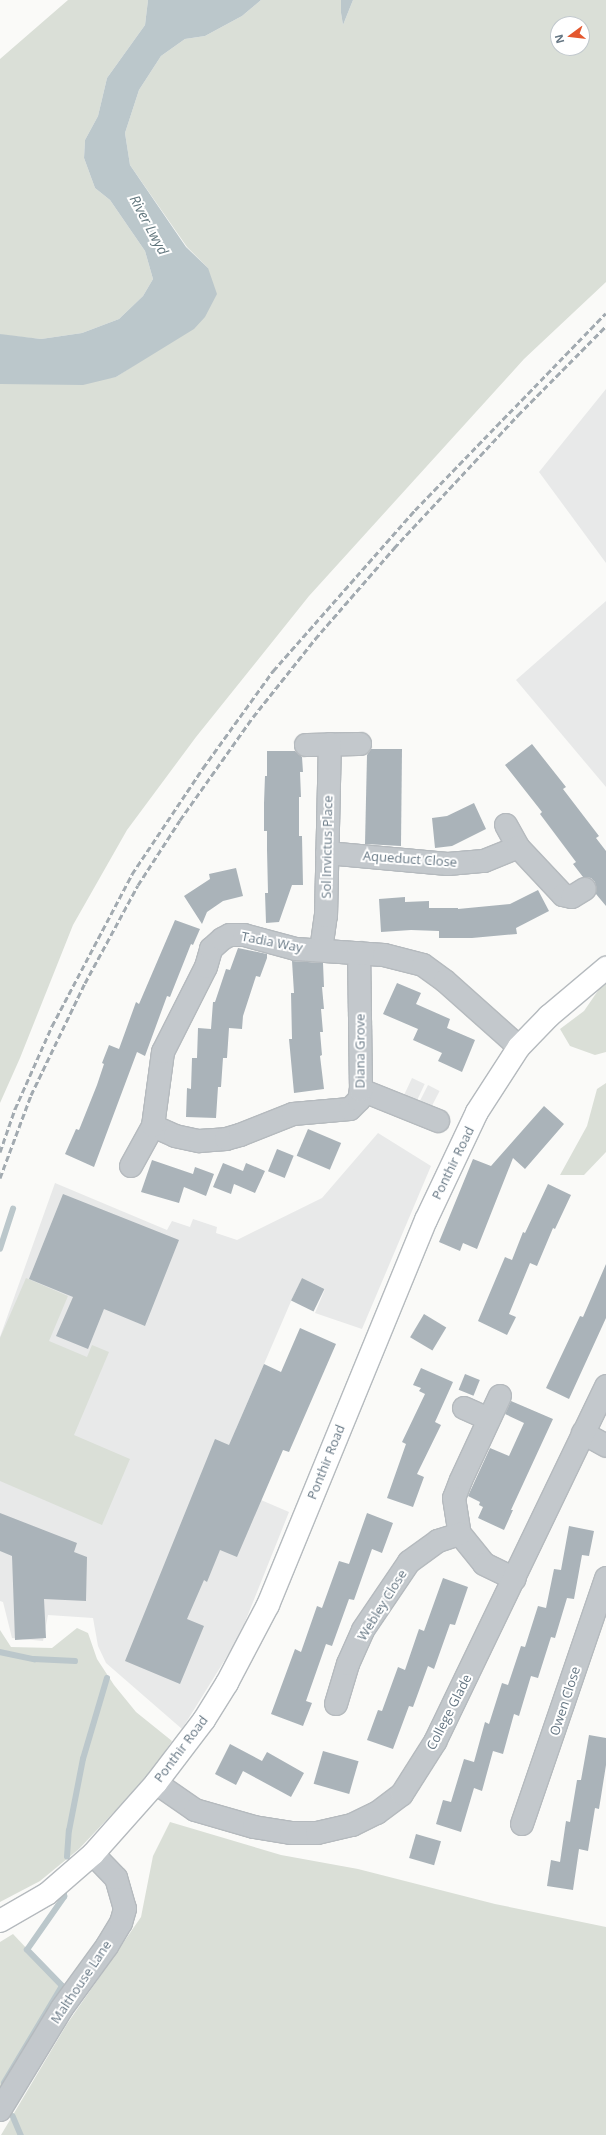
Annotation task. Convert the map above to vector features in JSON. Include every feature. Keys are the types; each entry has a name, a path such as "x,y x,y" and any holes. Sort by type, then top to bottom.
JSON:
{"main road":[{"name":"Ponthir Road","path":"0,1921 47,1894 93,1854 156,1783 204,1720 227,1683 268,1605 389,1314 426,1220 477,1112 519,1047 549,1016 606,968"}],"street":[{"name":"Sol Invictus Place","path":"321,950 326,916 330,744"},
{"path":"306,745 360,744"},
{"path":"506,825 518,847 563,895 572,897 585,889"},
{"name":"Aqueduct Close","path":"327,853 448,864 484,861 518,847"},
{"name":"Tadia Way","path":"153,1126 164,1052 203,974 211,949 222,939 230,935 244,935 296,949 384,955 423,965 445,981 519,1047"},
{"name":"Diana Grove","path":"153,1126 175,1136 193,1139 226,1139 293,1114 350,1109 359,1100 361,1090 359,953"},
{"path":"361,1090 438,1121"},
{"path":"131,1166 153,1126"},
{"name":"College Glade","path":"156,1783 195,1810 254,1827 291,1833 317,1833 352,1825 377,1813 402,1794 435,1742 515,1579 606,1386"},
{"path":"500,1396 454,1498 460,1534 484,1564 515,1579"},
{"path":"464,1408 489,1420"},
{"path":"583,1433 606,1446"},
{"name":"Webley Close","path":"336,1704 348,1664 363,1630 409,1562 438,1541 460,1534"},
{"name":"Owen Close","path":"522,1824 606,1578"},
{"name":"Malthouse Lane","path":"0,2110 62,2008 107,1946 120,1922 125,1908 116,1878 93,1854"}],"shaded area":[{"path":"68,0 148,0 145,25 107,78 98,116 85,140 84,158 95,188 110,200 145,251 153,279 143,296 119,319 82,333 41,339 2,335 0,334 0,59"},
{"path":"261,0 341,0 343,25 353,0 606,0 606,282 524,359 309,596 196,737 127,830 73,925 20,1058 0,1103 0,384 28,384 116,377 139,362 208,268 187,247 130,165 125,133 139,90 161,56 185,39 205,36 242,16"},
{"path":"606,389 606,563 539,472"},
{"path":"606,601 606,787 516,680"},
{"path":"606,979 606,1052 595,1055 570,1046 560,1029 584,1011"},
{"path":"412,1078 425,1084 416,1103 403,1097"},
{"path":"606,1083 606,1152 584,1175 560,1175 587,1126 597,1089"},
{"path":"428,1085 440,1091 431,1109 419,1103"},
{"path":"378,1133 431,1166 362,1329 315,1313 325,1289 302,1278 292,1299 236,1429 281,1448 261,1500 289,1512 239,1637 182,1729 106,1663 98,1646 93,1618 48,1615 43,1641 12,1638 3,1602 0,1601 0,1337 55,1183 167,1230 172,1221 190,1227 193,1219 217,1227 216,1233 237,1240 322,1198"},
{"path":"26,1278 68,1296 49,1341 87,1357 92,1345 109,1352 74,1435 130,1459 102,1525 0,1481 0,1338"},
{"path":"77,1628 88,1633 97,1659 114,1685 136,1712 172,1741 149,1775 79,1849 40,1881 0,1902 0,1630 11,1647 52,1648"},
{"path":"170,1822 281,1855 358,1869 495,1904 606,1927 606,2135 1,2135 67,2024 141,1917 153,1856"},
{"path":"13,1934 62,1986 0,2089 0,1942"}],"water":[{"name":"River Lwyd","path":"148,0 261,0 242,16 205,36 185,39 161,56 139,90 125,133 130,165 186,247 208,268 217,294 205,317 194,329 116,377 83,385 0,384 0,334 41,339 82,333 119,319 143,296 153,279 145,251 110,200 95,188 84,158 85,140 98,116 107,78 145,25"},
{"path":"341,0 353,0 343,25 341,13"}],"building":[{"path":"532,744 566,787 563,789 599,836 596,838 606,851 606,906 596,894 595,882 591,878 583,877 573,864 576,862 540,814 542,812 505,765"},
{"path":"371,749 402,749 401,846 365,844 367,755"},
{"path":"267,751 295,751 302,757 303,772 300,772 301,797 299,797 299,836 302,836 303,885 292,885 279,922 266,923 265,893 268,893 267,831 264,831 264,803 265,776 267,776"},
{"path":"474,803 486,829 452,846 435,848 432,818 447,816"},
{"path":"236,868 243,896 223,901 207,912 202,924 184,896 210,879 209,874"},
{"path":"538,890 549,911 516,928 517,934 472,938 439,938 439,931 411,930 381,932 379,899 405,897 405,902 429,901 429,908 458,909 510,904"},
{"path":"175,920 200,929 193,945 191,944 170,997 167,996 145,1056 137,1052 94,1167 65,1154 76,1129 79,1130 97,1085 104,1064 102,1063 109,1045 119,1049 136,1002 139,1004"},
{"path":"238,948 267,954 267,958 260,977 256,976 243,1016 242,1029 229,1028 227,1058 223,1058 221,1087 218,1087 216,1118 186,1117 187,1088 191,1089 192,1058 197,1058 198,1028 211,1029 213,1002 215,1002 226,969 230,970"},
{"path":"292,961 323,963 324,987 322,987 324,1009 321,1009 323,1032 320,1032 322,1055 320,1056 324,1089 294,1093 289,1039 292,1039 291,993 294,993"},
{"path":"397,983 421,993 416,1004 450,1019 447,1028 475,1040 462,1072 438,1061 442,1053 413,1040 418,1029 383,1014"},
{"path":"544,1106 564,1124 525,1169 513,1158 477,1249 463,1243 460,1251 439,1242 473,1159 491,1166"},
{"path":"308,1129 341,1143 330,1170 297,1156"},
{"path":"277,1149 294,1156 285,1178 268,1171"},
{"path":"152,1160 193,1174 195,1167 214,1174 206,1196 184,1187 179,1203 141,1192"},
{"path":"223,1163 243,1171 246,1163 265,1171 255,1193 234,1184 231,1194 213,1187"},
{"path":"548,1184 571,1195 555,1229 553,1228 537,1266 530,1263 509,1314 516,1317 507,1335 478,1321 505,1257 512,1260 523,1232 525,1233"},
{"path":"63,1194 179,1240 145,1326 104,1309 88,1349 56,1336 73,1297 29,1279"},
{"path":"606,1264 606,1318 569,1399 546,1388 580,1316 583,1317"},
{"path":"302,1278 324,1289 314,1311 291,1300"},
{"path":"424,1314 446,1327 432,1351 410,1337"},
{"path":"300,1328 336,1344 289,1452 283,1450 237,1557 220,1550 207,1582 204,1580 187,1619 204,1626 180,1684 125,1661 215,1439 229,1445 264,1364 281,1372"},
{"path":"421,1368 453,1382 435,1422 441,1425 417,1474 424,1477 413,1507 387,1498 406,1444 402,1442 425,1394 419,1391 421,1388 413,1385"},
{"path":"465,1374 480,1380 473,1396 459,1390"},
{"path":"511,1401 553,1419 511,1510 513,1510 504,1530 478,1518 483,1507 479,1505 480,1502 468,1496 490,1448 509,1456 524,1423 505,1414"},
{"path":"0,1513 77,1543 74,1552 87,1557 86,1601 44,1599 46,1638 15,1640 12,1556 0,1551"},
{"path":"367,1513 393,1523 382,1553 372,1549 354,1600 349,1599 332,1646 326,1644 306,1701 312,1703 303,1726 271,1714 295,1649 301,1652 317,1606 322,1608 339,1561 349,1564"},
{"path":"569,1526 594,1531 589,1556 582,1555 574,1599 567,1598 555,1638 551,1637 538,1678 531,1676 519,1716 514,1714 503,1754 493,1751 482,1791 474,1788 461,1832 436,1824 443,1800 451,1802 464,1759 474,1762 485,1722 489,1724 502,1683 508,1685 521,1646 525,1647 538,1606 546,1608 554,1569 561,1570"},
{"path":"443,1578 468,1587 455,1625 450,1624 434,1669 428,1666 413,1707 409,1706 393,1749 367,1740 378,1710 382,1711 398,1667 405,1670 419,1629 424,1631"},
{"path":"589,1735 606,1738 606,1765 599,1809 595,1808 588,1851 579,1849 573,1890 547,1886 551,1860 560,1862 566,1821 570,1822 577,1780 581,1780"},
{"path":"230,1744 262,1761 267,1752 304,1773 291,1797 243,1771 236,1785 215,1774"},
{"path":"323,1751 359,1761 349,1794 314,1784"},
{"path":"416,1834 441,1841 434,1865 409,1858"}],"waterway":[{"path":"0,1249 13,1209"},
{"path":"0,1652 34,1659 75,1661"},
{"path":"67,1857 69,1831 83,1759 107,1678"},
{"path":"4,2083 62,1986 27,1950 64,1897 64,1891"},
{"path":"13,2116 21,2135"}],"railway":[{"path":"0,1152 15,1109 52,1026 132,874 203,768 273,671 415,510 606,313"},
{"path":"0,1178 31,1095 85,983 138,885 180,820 253,717 315,639 394,548 518,415 606,326"}]}
